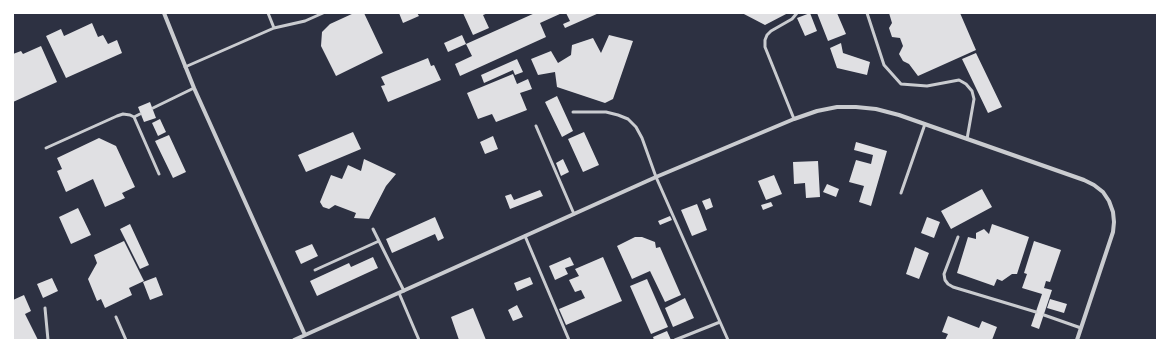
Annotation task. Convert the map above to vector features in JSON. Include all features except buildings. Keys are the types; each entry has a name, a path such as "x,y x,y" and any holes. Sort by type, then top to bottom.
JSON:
{"street":[{"path":"164,13 194,88 304,335"},
{"path":"294,340 656,177 794,119 817,111 837,107 876,109 892,113 1084,180 1103,192 1109,201 1113,212 1113,232 1077,340"}],"lane":[{"path":"268,13 274,28"},
{"path":"185,67 274,28 306,20 323,13"},
{"path":"794,119 765,47 765,40 771,31 792,19 797,13"},
{"path":"867,13 884,65 901,84 927,86 959,80 966,84 972,91 974,99 967,139"},
{"path":"153,108 194,88"},
{"path":"573,112 606,112 628,119 636,127 642,138 656,177 728,340"},
{"path":"46,148 117,116 123,114 130,115 134,117 159,174"},
{"path":"134,117 140,114"},
{"path":"901,193 925,124"},
{"path":"536,126 574,214"},
{"path":"373,228 404,291"},
{"path":"525,236 569,340"},
{"path":"958,237 944,274 945,280 948,284 953,287 1036,312"},
{"path":"315,270 379,241"},
{"path":"399,293 419,340"},
{"path":"44,308 48,340"},
{"path":"1044,315 1081,328"},
{"path":"116,317 126,340"},
{"path":"675,340 720,322"}]}
